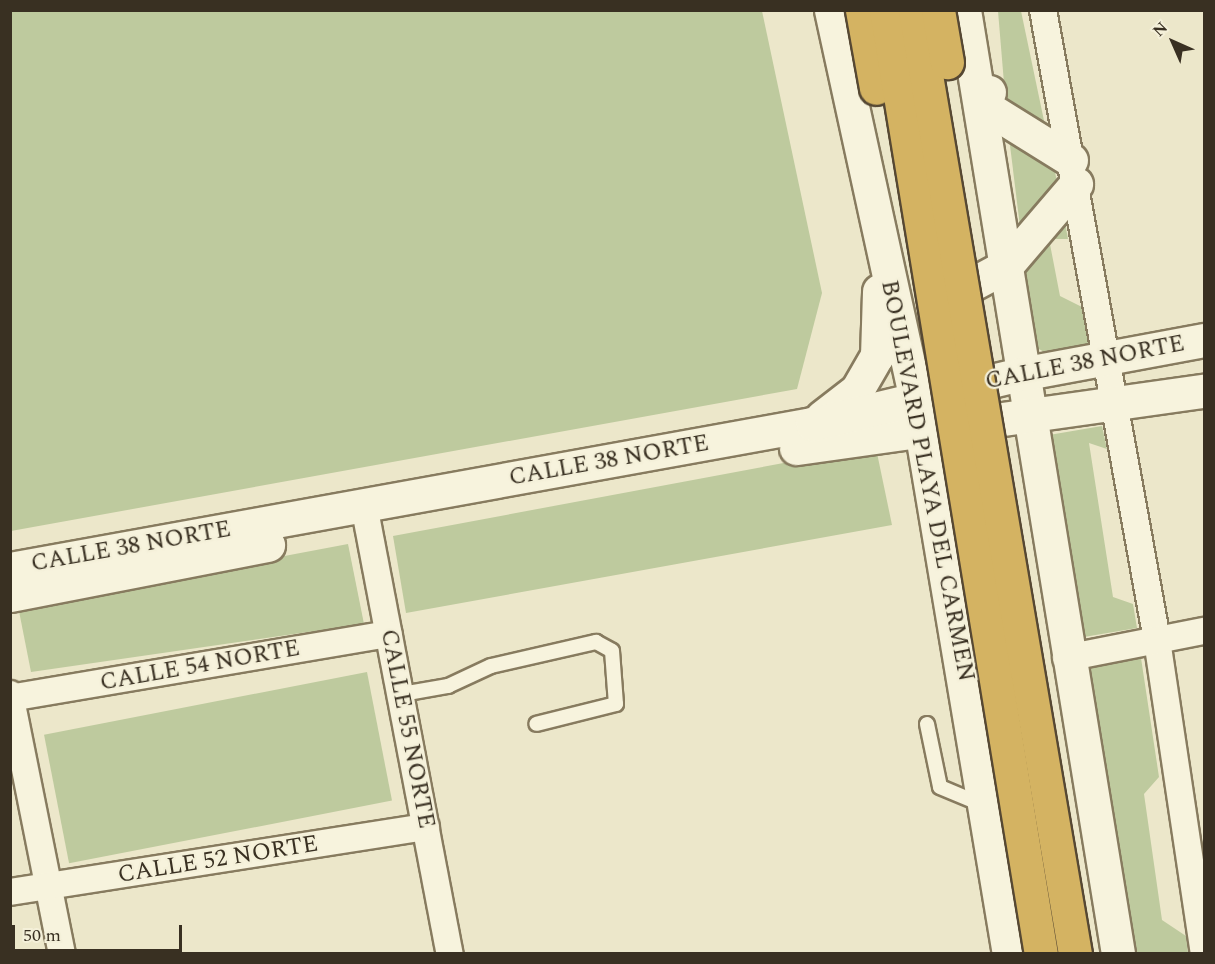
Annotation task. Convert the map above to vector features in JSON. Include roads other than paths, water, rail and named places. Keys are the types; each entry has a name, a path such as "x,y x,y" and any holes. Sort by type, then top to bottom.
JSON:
{"highway":[{"path":"886,10 943,370 1041,954"},
{"path":"915,10 976,358 1074,954"},
{"path":"938,10 978,271 981,325 976,358"},
{"path":"838,11 910,277 943,370"}],"main road":[{"path":"964,10 981,104 1028,419 1058,593 1066,658 1118,954"},
{"path":"981,104 992,87 987,10"},
{"name":"BOULEVARD PLAYA DEL CARMEN","path":"838,11 885,262 919,414 952,614 988,807 1009,954"},
{"path":"885,262 907,299 939,303 1006,266 1074,172 981,104"},
{"path":"812,424 857,390 877,356 885,262"},
{"name":"CALLE 38 NORTE","path":"10,569 366,515 919,414 1021,374 1204,340"},
{"name":"CALLE 38 NORTE","path":"10,595 366,515 812,424 919,414 1028,419 1116,407 1204,391"},
{"path":"952,614 963,579 993,560 1017,561 1042,574 1058,593"}],"street":[{"path":"1043,10 1108,359 1157,640 1204,954"},
{"name":"CALLE 55 NORTE","path":"366,515 450,954"},
{"path":"1066,658 1204,631"},
{"name":"CALLE 54 NORTE","path":"11,697 388,634"},
{"path":"11,697 62,954"},
{"name":"CALLE 52 NORTE","path":"10,892 426,827"}],"lane":[{"path":"402,694 448,686 491,666 596,642 612,651 616,704 536,724"},
{"path":"927,724 940,787 988,807"}]}
